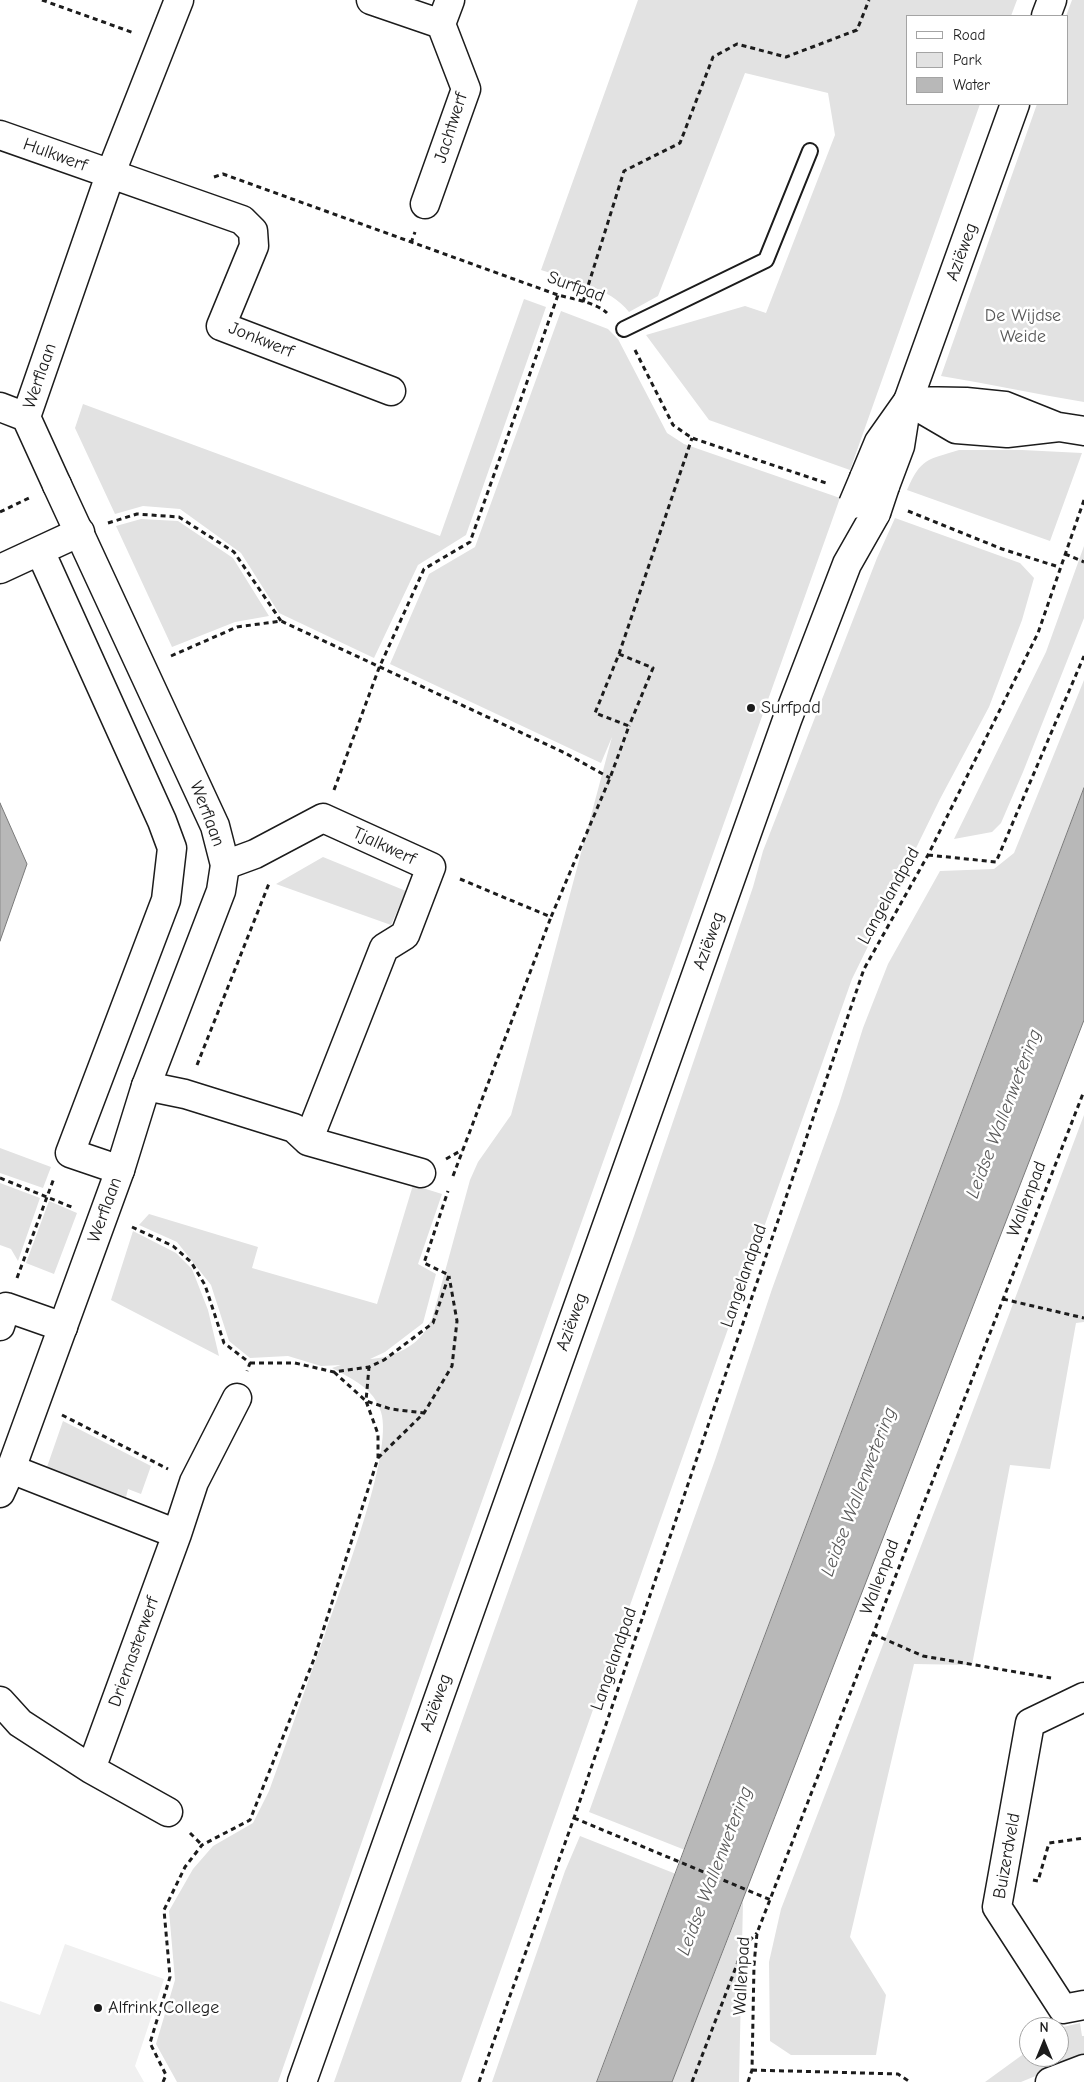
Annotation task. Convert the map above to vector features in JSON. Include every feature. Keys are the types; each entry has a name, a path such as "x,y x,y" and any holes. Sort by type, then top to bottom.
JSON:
{"street":[{"path":"110,174 178,0"},
{"name":"Jachtwerf","path":"371,0 446,12 466,89 425,204"},
{"path":"1046,15 1052,0"},
{"name":"Aziëweg","path":"302,2082 787,720 847,564 874,482 879,442 908,401 1015,105"},
{"name":"Hulkwerf","path":"0,135 110,174"},
{"name":"Jonkwerf","path":"110,174 242,220 253,231 254,246 221,326 391,391"},
{"name":"Werflaan","path":"6,1481 120,1170 146,1086 221,891 225,865 215,826 26,417 110,174"},
{"path":"908,401 966,402 1005,406 1071,429"},
{"path":"0,407 26,417"},
{"path":"0,569 80,532"},
{"path":"40,551 162,821 172,848 166,900 70,1153 120,1170"},
{"path":"225,865 256,854 323,818"},
{"name":"Tjalkwerf","path":"308,1141 384,948 405,936 431,867 323,818"},
{"path":"146,1086 185,1094 294,1128 308,1141 421,1173"},
{"path":"3,1317 63,1327"},
{"name":"Driemasterwerf","path":"91,1769 177,1534 194,1482 237,1399"},
{"path":"6,1481 177,1534"},
{"name":"Buizerdveld","path":"1084,1697 1030,1723 997,1907 1063,2009 1084,2005"},
{"path":"0,1701 20,1723 91,1769 168,1812"},
{"path":"1050,2082 1084,2069"}],"lane":[{"path":"624,329 766,260 810,151"}],"path":[{"path":"42,0 161,43"},
{"path":"583,302 624,171 680,143 713,57 737,44 786,57 857,30 869,0"},
{"name":"Surfpad","path":"174,195 223,174 411,243 603,309 624,329 673,425"},
{"path":"323,818 379,668 424,569 470,542 558,294"},
{"path":"629,726 596,713 620,654 692,438"},
{"name":"Langelandpad","path":"478,2082 574,1818 864,969 928,855 1038,633 1084,500"},
{"path":"80,532 137,514 179,517 234,552 281,622 565,753 610,778"},
{"path":"1065,554 1084,562"},
{"path":"143,668 237,627 281,622"},
{"path":"431,867 550,916 610,778 653,668 620,654"},
{"path":"928,855 996,862 1084,656"},
{"path":"185,1094 270,881 256,854"},
{"name":"Wallenpad","path":"748,2082 752,2070 754,1966 757,1933 1084,1091"},
{"path":"3,1317 59,1163 70,1153"},
{"path":"0,1178 101,1220 126,1225 173,1246 190,1262 204,1285 224,1343 250,1363 237,1399"},
{"path":"378,1458 424,1413 452,1366 457,1321 449,1275"},
{"path":"1003,1299 1084,1318"},
{"path":"163,2082 166,2075 150,2043 170,1977 164,1910 185,1867 202,1845 250,1820 314,1659 378,1458 378,1434 366,1401 369,1367"},
{"path":"334,1372 366,1401 391,1409 424,1413"},
{"path":"59,1414 194,1482"},
{"path":"872,1634 923,1656 1056,1678"},
{"path":"574,1818 771,1900"},
{"path":"1003,1873 1038,1881 1049,1843 1084,1838"},
{"path":"692,2082 744,1946 757,1933"},
{"path":"752,2070 898,2074 910,2082"}],"shaded area":[{"name":"Alfrink College","path":"65,1944 164,1979 135,2066 144,2082 0,2082 0,2001 40,2015"}],"green space":[{"path":"638,0 1017,0 1011,15 906,15 906,105 980,105 850,470 709,420 646,335 745,306 766,313 835,135 828,93 745,73 658,296 629,312 621,303 600,290 541,270"},
{"name":"De Wijdse Weide","path":"1072,0 1084,0 1084,402 941,376 1037,105 1069,105 1069,15 1066,15"},
{"path":"524,299 546,307 466,535 418,565 374,658 279,613 241,553 180,509 143,506 115,514 75,428 83,404 440,536"},
{"path":"561,311 608,329 618,339 667,433 684,444 840,498 432,1641 278,2082 177,2082 156,2044 175,1980 169,1911 193,1869 213,1846 253,1823 269,1791 364,1522 380,1458 383,1431 378,1404 368,1390 332,1368 341,1365 321,1366 288,1356 250,1358 229,1341 211,1285 177,1242 139,1225 149,1214 258,1247 252,1268 377,1304 413,1185 442,1194 418,1264 436,1274 423,1323 385,1352 370,1359 391,1355 405,1349 423,1334 432,1319 470,1180 478,1162 511,1115 612,737 601,763 390,664 429,574 475,547"},
{"path":"959,450 1022,450 1082,453 1050,541 907,490 921,466 926,462"},
{"path":"895,518 1020,563 1034,578 1022,620 989,707 940,799 852,979 461,2082 334,2082 634,1236 753,887 763,851 877,558"},
{"path":"141,519 178,521 233,558 269,616 235,622 172,647 116,526"},
{"path":"1084,546 1084,618 1001,823 992,832 954,839 1046,652"},
{"path":"1084,680 1084,788 685,1850 589,1812 715,1460 772,1289 839,1104 863,1028 888,964 940,871 994,869 1014,853"},
{"path":"323,857 406,891 391,925 276,884"},
{"path":"1084,1115 1084,1322 1076,1323 1050,1469 1010,1465 972,1665 914,1664 850,1937 886,1995 876,2055 791,2055 770,2041 769,1962 781,1909 958,1450"},
{"path":"0,1148 51,1167 43,1188 0,1173"},
{"path":"0,1183 40,1198 18,1261 11,1249 0,1245"},
{"path":"49,1201 77,1213 54,1274 26,1263"},
{"path":"133,1231 176,1253 192,1269 208,1310 219,1356 111,1300"},
{"path":"63,1421 151,1466 141,1494 128,1489 126,1497 47,1467"},
{"path":"580,1836 676,1874 597,2082 492,2082 565,1871"},
{"path":"743,1901 739,2082 672,2082"},
{"path":"1080,2023 1082,2036 1084,2036 1084,2056 1069,2062 1069,2026"},
{"path":"1019,2057 1019,2067 1057,2067 1021,2082 985,2082"}],"water":[{"name":"Leidse Wallenwetering","path":"1084,788 1084,1020 672,2082 597,2082"},
{"path":"0,803 27,864 0,941"}],"place":[{"name":"Surfpad","path":"751,708"},
{"name":"Alfrink College","path":"98,2008"}]}
